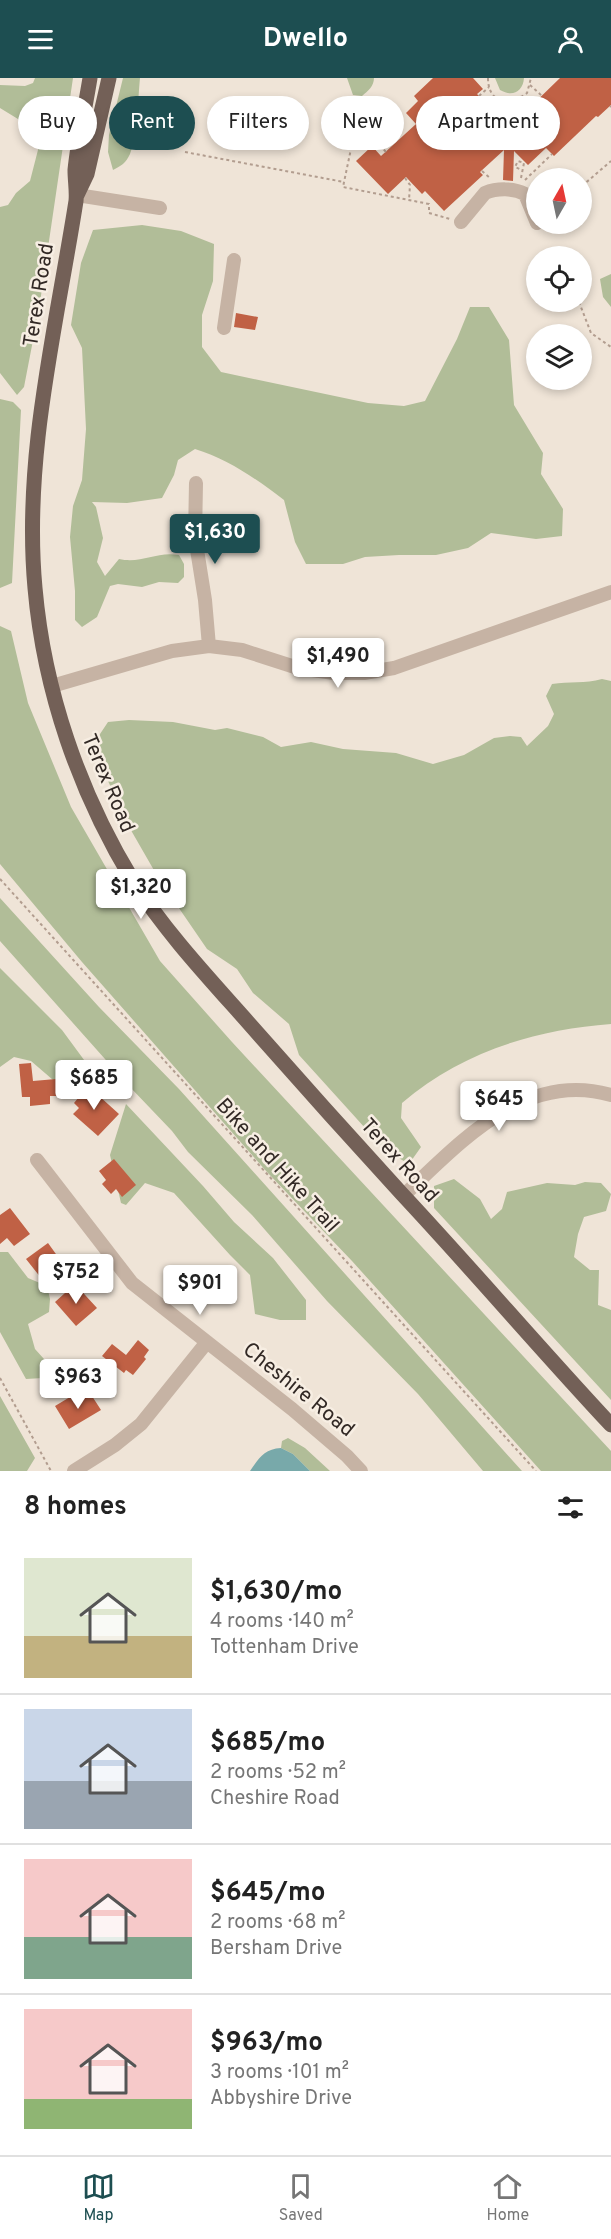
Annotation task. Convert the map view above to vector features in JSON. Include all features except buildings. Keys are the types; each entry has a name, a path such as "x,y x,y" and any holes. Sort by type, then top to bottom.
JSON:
{"main road":[{"name":"Terex Road","path":"77,195 75,173 90,78"},
{"name":"Terex Road","path":"110,78 87,174 77,195 61,281 45,388 33,501 35,587 39,625 64,729 86,789 105,830 136,884 166,927 206,975 611,1425"}],"street":[{"path":"457,220 491,190 514,190 526,197"},
{"path":"77,195 160,208"},
{"path":"224,328 234,260"},
{"path":"196,483 195,537 208,622 209,646"},
{"path":"52,686 172,651 209,646 242,650 309,670 364,673 408,663 611,592"},
{"path":"404,1195 468,1136 503,1110 541,1095 560,1092 575,1091 611,1095"},
{"name":"Cheshire Road","path":"37,1160 132,1283 292,1410 347,1456 361,1471"},
{"path":"74,1471 115,1446 141,1424 207,1342"}],"path":[{"path":"488,78 489,87 497,99 513,101 527,93 531,85 531,78"},
{"path":"531,85 542,96"},
{"path":"479,96 489,87"},
{"path":"386,152 370,139 352,144 343,188 429,204 428,211 431,214 457,220"},
{"path":"185,153 344,182"},
{"path":"525,180 552,154"},
{"path":"592,177 611,161"},
{"path":"521,178 522,170"},
{"path":"482,171 491,178 486,179"},
{"path":"405,178 410,185 409,200"},
{"path":"583,312 591,333 611,347"},
{"name":"Bike and Hike Trail","path":"0,879 536,1471"},
{"path":"0,1378 51,1471"}],"green space":[{"path":"35,78 73,78 70,96 18,96 18,119 0,108 0,85 25,86 33,83"},
{"path":"123,78 140,78 139,96 119,96"},
{"path":"347,78 374,78 372,86 362,96 353,95"},
{"path":"495,78 524,78 519,90 509,93 500,90"},
{"path":"109,135 109,150 131,150 127,160 113,170 108,152"},
{"path":"38,150 62,150 39,309 24,387 17,395 0,373 0,207 8,205 16,193 30,181"},
{"path":"142,225 181,231 214,244 213,281 202,315 202,347 221,372 368,403 404,406 425,401 457,339 470,307 489,307 509,340 514,405 543,453 541,474 563,509 562,536 536,539 491,533 468,548 436,555 365,557 343,564 306,564 295,542 284,500 231,464 195,449 178,460 174,475 162,498 127,503 92,502 96,507 103,538 97,562 105,576 119,559 135,560 171,554 179,555 184,564 184,577 178,583 159,582 142,587 118,584 110,586 97,617 82,627 75,620 70,537 73,506 82,480 86,429 82,348 71,325 81,263 93,230"},
{"path":"611,274 611,307 603,297 600,279"},
{"path":"0,399 13,402 21,410 12,583 0,588"},
{"path":"0,626 11,631 28,703 71,807 160,961 232,1042 611,1451 611,1471 541,1471 352,1261 267,1172 82,962 0,864"},
{"path":"602,679 611,681 611,1024 582,1027 527,1038 474,1057 425,1085 402,1103 401,1118 421,1147 409,1164 385,1150 299,1055 289,1024 253,993 237,969 207,949 159,879 132,832 100,764 96,740 108,722 129,720 173,722 215,730 227,728 263,737 281,747 311,742 343,749 396,753 433,764 464,755 494,738 521,737 527,746 548,726 554,714 546,696 552,684"},
{"path":"0,898 99,1007 179,1089 522,1471 483,1471 418,1394 327,1301 252,1215 188,1152 172,1131 0,941"},
{"path":"0,968 62,1030 106,1092 96,1090 67,1092 31,1061 14,1057 0,1067"},
{"path":"126,1104 234,1222 273,1258 306,1300 306,1320 280,1320 255,1314 250,1275 174,1193 145,1183 126,1205 121,1203 110,1155"},
{"path":"454,1179 480,1199 491,1219 502,1209 507,1192 547,1183 575,1185 585,1182 601,1183 611,1194 606,1211 584,1217 574,1257 590,1270 599,1270 598,1305 611,1310 611,1400 434,1208 434,1186"},
{"path":"0,1252 8,1252 28,1278 47,1286 50,1299 49,1312 28,1324 35,1349 48,1368 43,1378 26,1379 0,1332"},
{"path":"0,1396 35,1458 27,1471 0,1471"},
{"path":"288,1438 305,1448 330,1471 310,1471 293,1454 281,1448 282,1441"}],"water":[{"path":"281,1448 293,1454 310,1471 250,1471 266,1452"}]}
